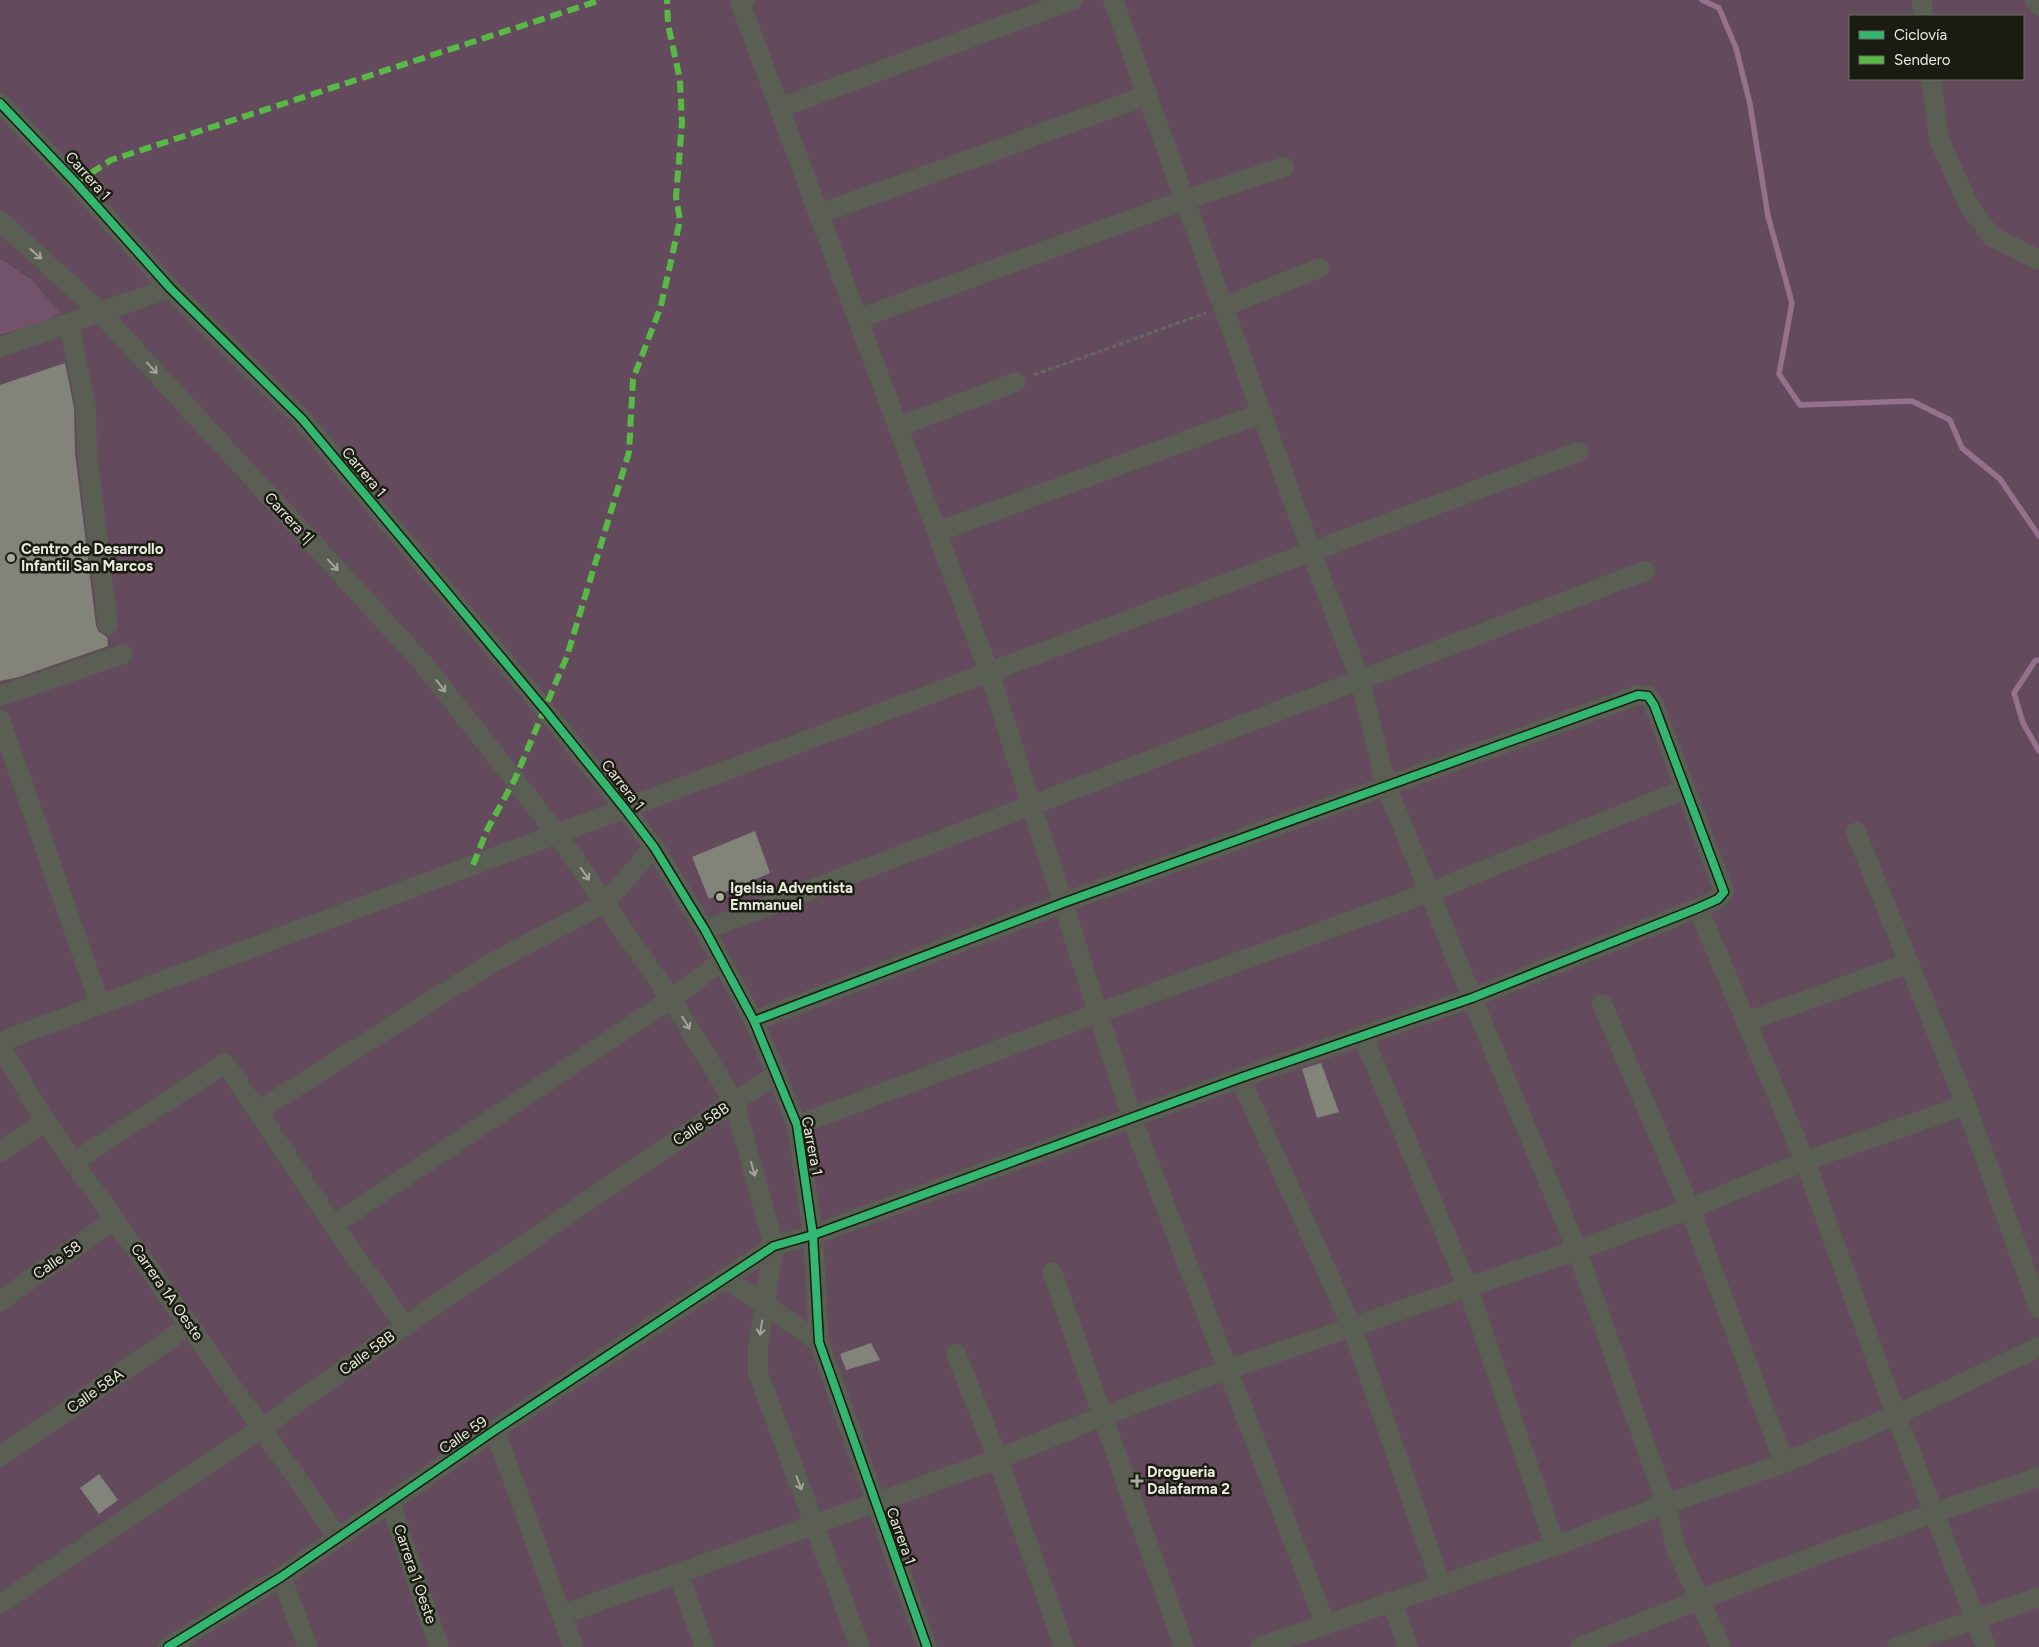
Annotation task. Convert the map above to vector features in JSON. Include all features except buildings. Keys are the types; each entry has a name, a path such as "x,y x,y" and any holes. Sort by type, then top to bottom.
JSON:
{"street":[{"path":"745,0 740,2 989,672 1132,1119 1226,1370 1325,1624"},
{"path":"779,108 1073,0"},
{"path":"1113,0 1311,552 1360,680 1386,785 1577,1250 1666,1504 1675,1546 1722,1647"},
{"path":"1922,0 1923,15"},
{"path":"2035,0 2039,5"},
{"path":"1931,80 1940,139 1968,204 1991,236 2039,260"},
{"path":"819,214 1148,96"},
{"name":"Carrera 1","path":"0,102 170,288 302,418 625,808 654,847 705,930 754,1021 797,1125 813,1235 819,1342 927,1647"},
{"path":"858,319 1185,200 1284,167"},
{"name":"Carrera 1|","path":"0,221 100,312 422,662 557,834 671,999 734,1101 774,1246"},
{"path":"1223,307 1319,268"},
{"path":"0,347 170,288"},
{"path":"70,323 86,408 87,452 108,625"},
{"path":"898,427 1016,382"},
{"path":"937,532 1262,413"},
{"path":"0,1043 1578,452"},
{"path":"705,930 1644,571"},
{"path":"0,696 123,654"},
{"path":"754,1021 1062,903 1638,695 1648,696 1654,705 1685,789 1430,892 1098,1012 797,1125"},
{"path":"0,719 100,1005"},
{"name":"Calle 59","path":"169,1647 281,1577 495,1430 774,1246 813,1235 1240,1078 1472,998 1718,899 1724,892 1685,789"},
{"path":"1856,832 1966,1105 2039,1308"},
{"path":"258,1111 488,965 605,903 654,847"},
{"path":"1698,908 1805,1160 1896,1415 1986,1647"},
{"path":"333,1225 671,999 722,961"},
{"path":"1746,1022 1909,963"},
{"path":"1602,1004 1690,1209 1784,1463"},
{"path":"1364,1036 1468,1288 1555,1546"},
{"name":"Carrera 1A Oeste","path":"0,1043 45,1120 338,1537"},
{"path":"74,1162 225,1062 333,1225 405,1326"},
{"name":"Calle 58B","path":"0,1604 262,1428 405,1326 734,1101 777,1075"},
{"path":"1240,1078 1352,1327 1441,1584"},
{"path":"562,1616 998,1459 1103,1416 1226,1370 1577,1250 1690,1209 1805,1160 1966,1105"},
{"path":"0,1152 45,1120"},
{"name":"Calle 58","path":"0,1301 115,1219"},
{"path":"774,1246 758,1347 758,1373 860,1647"},
{"path":"1052,1272 1184,1647"},
{"path":"725,1278 819,1342"},
{"name":"Calle 58A","path":"0,1457 190,1324"},
{"path":"1260,1647 1555,1546 1666,1504 1784,1463 1896,1415 2039,1346"},
{"path":"956,1354 998,1459 1064,1647"},
{"path":"495,1430 573,1647"},
{"path":"1580,1647 1699,1599 1934,1512 2039,1477"},
{"name":"Carrera 1 Oeste","path":"390,1502 439,1647"},
{"path":"678,1574 705,1647"},
{"path":"281,1577 308,1647"},
{"path":"1897,1647 1974,1618 2039,1597"},
{"path":"1391,1601 1408,1647"}],"path":[{"path":"1016,382 1223,307"}],"shaded area":[{"path":"0,0 2039,0 2039,1647 0,1647 0,335 34,326 30,278 0,258"},
{"path":"0,258 30,278 60,313 34,326 0,335"}],"waterway":[{"path":"1702,0 1719,8 1736,48 1750,104 1768,216 1792,303 1779,374 1800,405 1912,401 1950,420 1962,448 2000,479 2039,536"},
{"path":"2039,660 2035,661 2014,693 2023,723 2039,751"}],"marked path":[{"path":"76,183 111,160 601,0"},
{"path":"473,865 487,830 515,779 567,656 629,452 633,379 661,306 680,220 676,197 682,123 680,80 668,24 667,0"}],"cycle path":[{"path":"0,103 76,183 170,288 302,419 545,710 625,809 654,847 705,930 754,1021 797,1125 813,1235 819,1342 927,1647"},
{"path":"168,1647 281,1577 495,1430 774,1246 813,1235 1240,1078 1472,998 1698,908 1718,899 1724,892 1654,705 1648,696 1638,695 1063,903 754,1021"}],"place":[{"name":"Centro de Desarrollo Infantil San Marcos","path":"11,558"},
{"name":"Igelsia Adventista Emmanuel","path":"720,897"},
{"name":"Drogueria Dalafarma 2","path":"1137,1481"}]}
